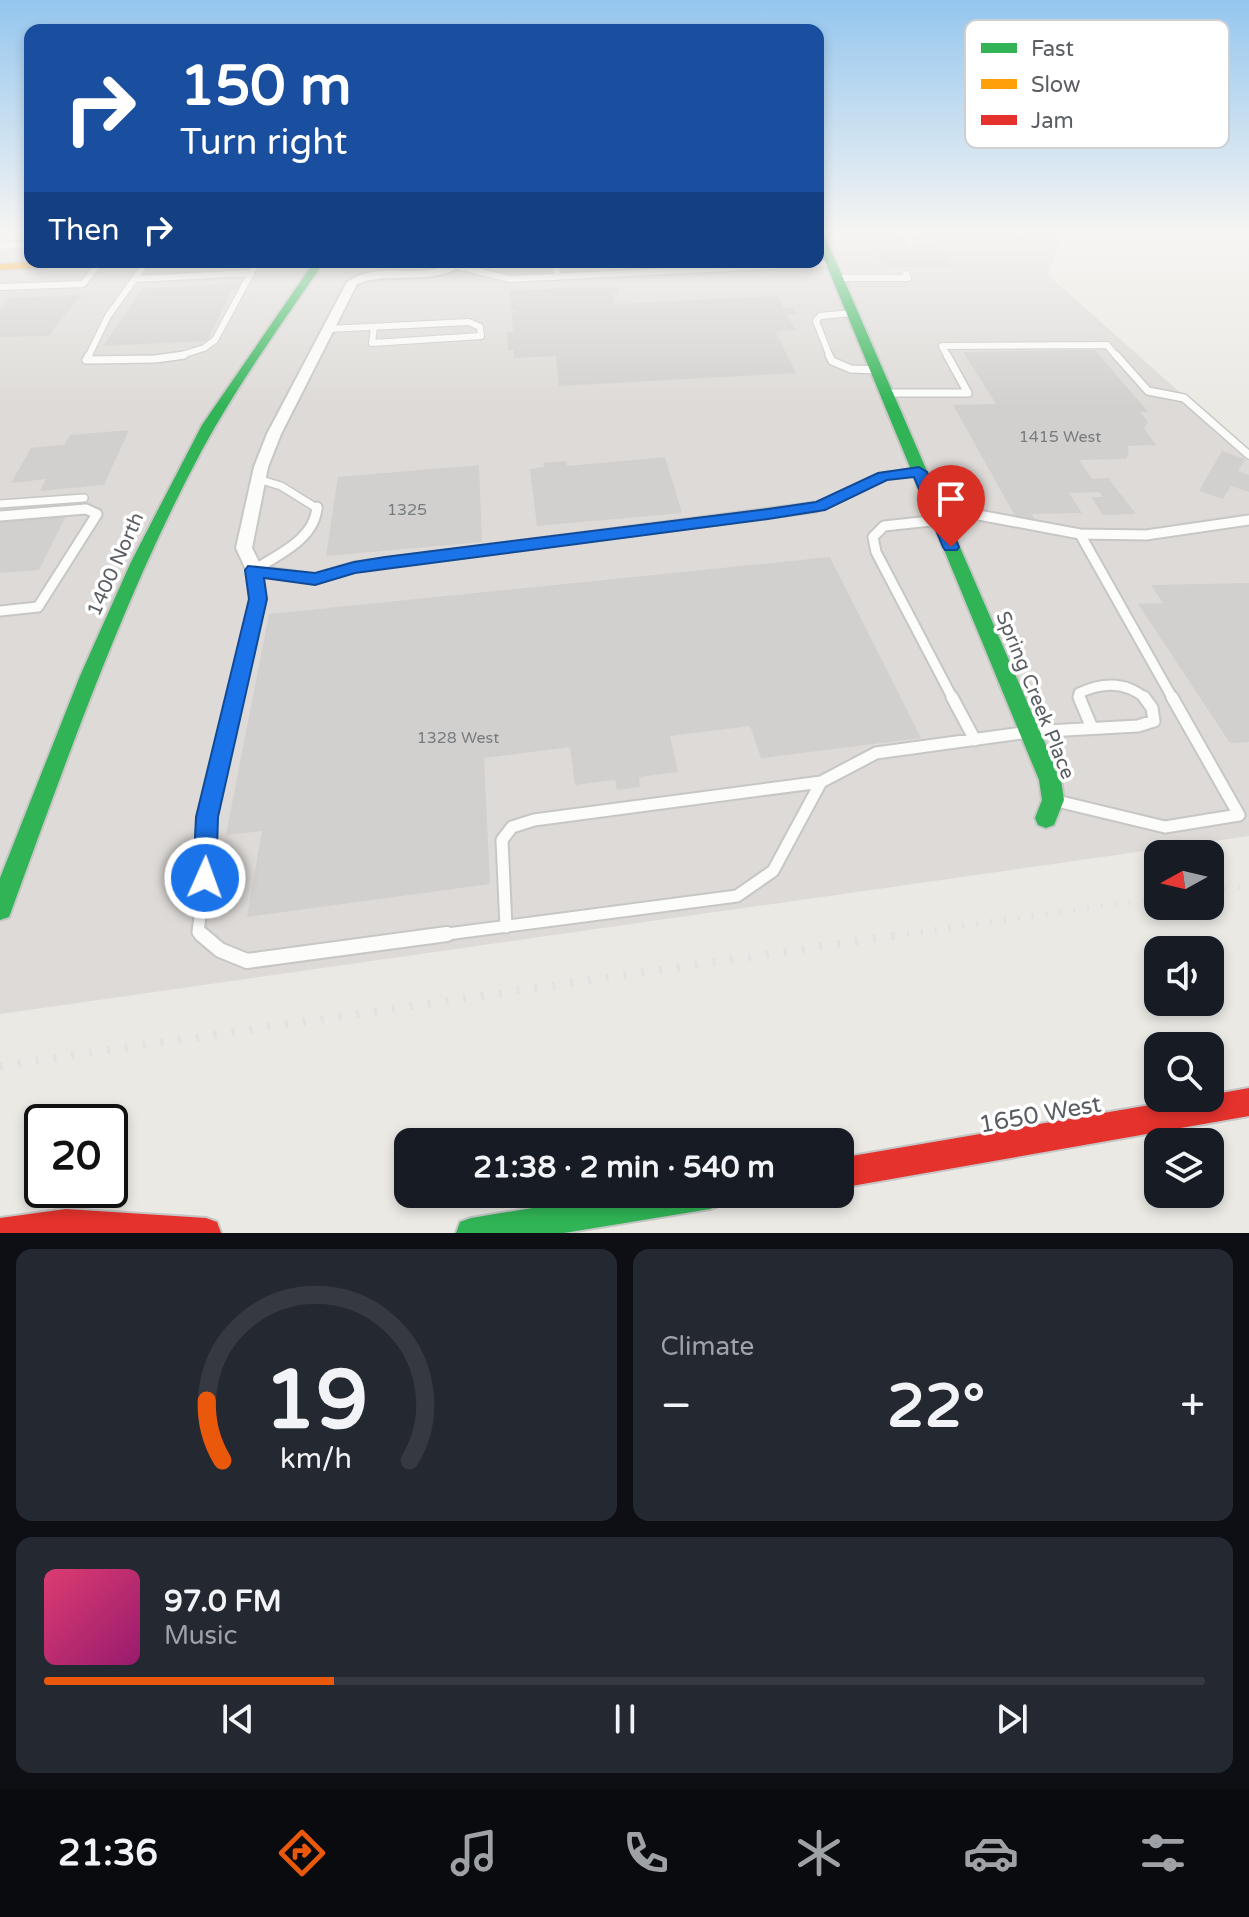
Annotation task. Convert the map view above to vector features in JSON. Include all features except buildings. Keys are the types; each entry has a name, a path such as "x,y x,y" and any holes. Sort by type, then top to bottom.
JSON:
{"street":[{"name":"1400 North","path":"0,909 110,628 158,523 221,405 299,292"},
{"path":"254,570 244,548 258,479 274,434 348,292"},
{"name":"Spring Creek Place","path":"843,292 1050,780 1053,800 1046,818"},
{"name":"1650 West","path":"854,1171 1249,1102"},
{"path":"471,1233 624,1208"},
{"path":"0,1233 66,1224 206,1233"}],"lane":[{"path":"127,292 108,316 86,360 185,356 206,349 214,342 241,292"},
{"path":"852,313 820,316 816,321 832,361 851,369 877,370"},
{"path":"328,329 469,322 480,327 481,336 372,343 374,327"},
{"path":"886,393 968,393 942,346 1107,345 1148,391 1184,398 1249,455"},
{"path":"254,570 315,579 354,567 768,514 820,506 883,476 919,472"},
{"path":"254,570 304,537 317,522 318,507 281,486 258,479"},
{"path":"0,504 84,498"},
{"path":"0,516 86,509 97,514 38,607 0,611"},
{"path":"975,740 876,552 873,537 884,526 937,513 1080,534 1146,535 1249,520"},
{"path":"1053,800 1165,827 1239,815 1080,534"},
{"path":"254,570 258,599 207,817 198,932 220,950 247,961 737,896 773,871 821,782"},
{"path":"506,927 502,840 512,827 534,820 821,782 876,753 1029,732 1138,726 1154,721 1154,708 1140,690 1127,685 1088,688 1079,693 1079,701 1092,728"}],"shaded area":[{"path":"0,292 1067,292 1249,454 1249,836 1221,840 1144,840 1144,851 0,1014"}],"railway":[{"path":"1224,889 1249,885"},
{"path":"893,936 1144,900"},
{"path":"0,1066 907,934"}],"traffic: fast":[{"path":"0,909 90,676 166,505 224,401 298,292"},
{"path":"843,292 1050,780 1053,800 1046,818"},
{"path":"471,1233 624,1208"}],"traffic: jam":[{"path":"854,1171 1249,1102"},
{"path":"0,1233 66,1224 206,1233"}],"route":[{"path":"205,878 207,817 258,599 254,570 315,579 354,567 537,541 768,514 820,506 883,476 905,472 919,472 951,547"}]}
